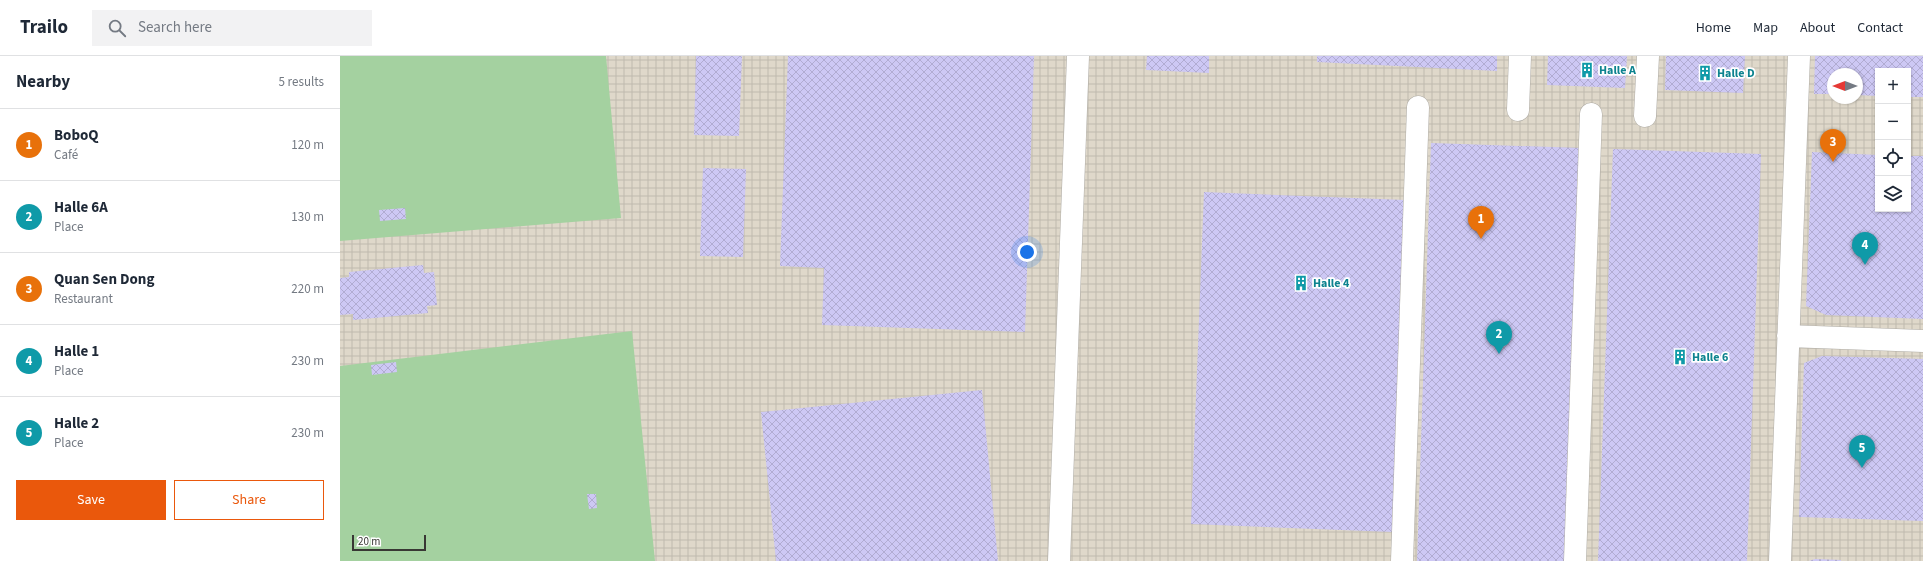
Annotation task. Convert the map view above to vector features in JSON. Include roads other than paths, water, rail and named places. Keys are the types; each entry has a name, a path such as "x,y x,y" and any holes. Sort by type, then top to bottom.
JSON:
{"lane":[{"path":"1059,561 1078,56"},
{"path":"1518,110 1520,56"},
{"path":"1645,116 1648,56"},
{"path":"1780,561 1799,56"},
{"path":"1402,561 1418,107"},
{"path":"1575,561 1591,114"},
{"path":"1788,336 1923,341"}],"place":[{"name":"Halle A","path":"1587,70"},
{"name":"Halle D","path":"1705,73"},
{"name":"Quan Sen Dong","path":"1833,162"},
{"name":"BoboQ","path":"1481,239"},
{"name":"Halle 1","path":"1865,265"},
{"name":"Halle 4","path":"1301,283"},
{"name":"Halle 6A","path":"1499,354"},
{"name":"Halle 6","path":"1680,357"},
{"name":"Halle 2","path":"1862,468"}]}
